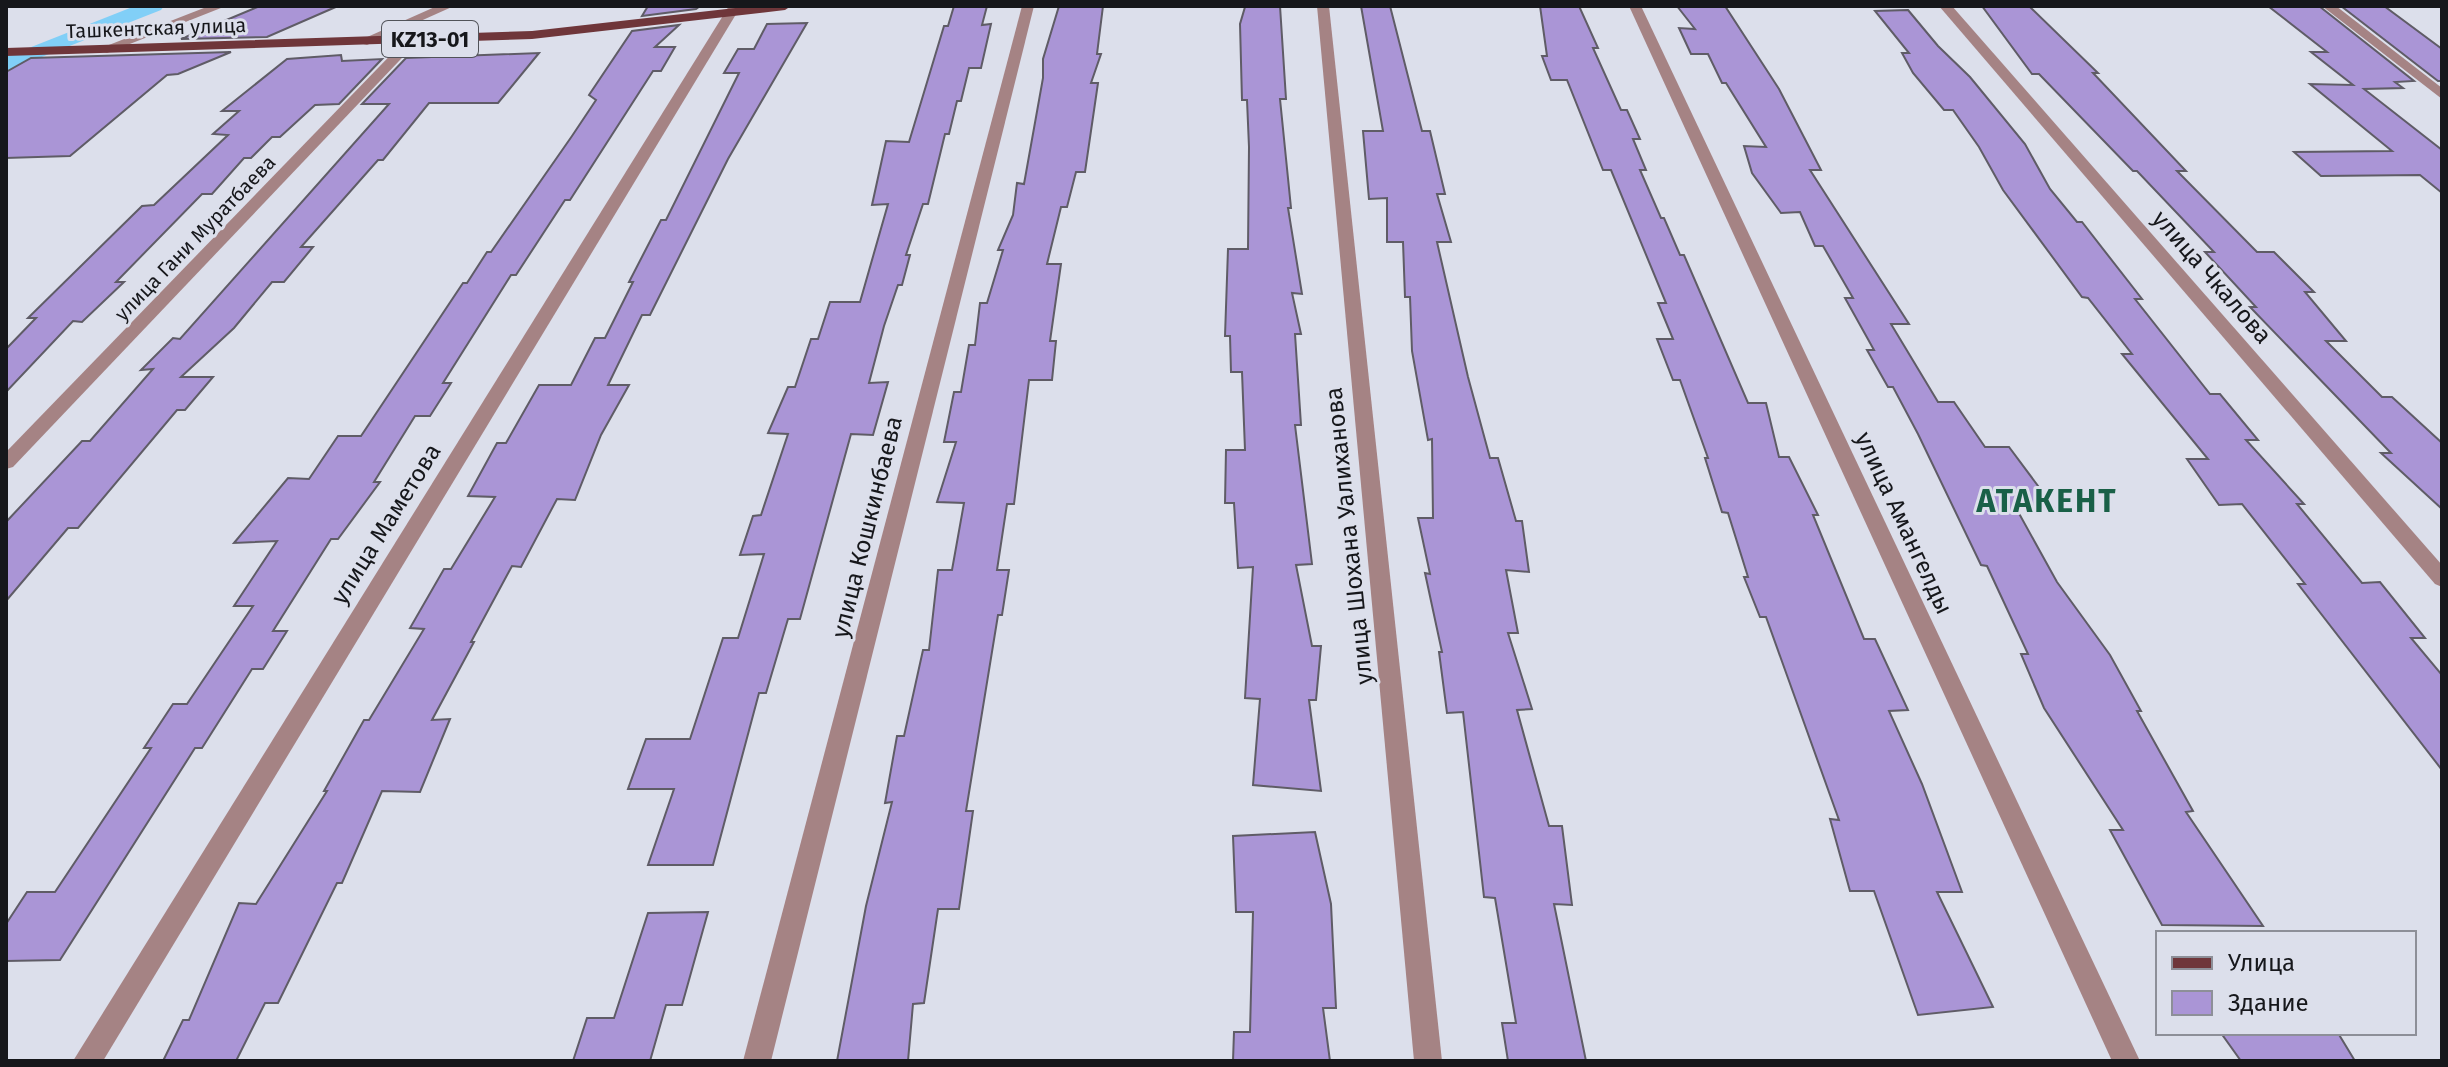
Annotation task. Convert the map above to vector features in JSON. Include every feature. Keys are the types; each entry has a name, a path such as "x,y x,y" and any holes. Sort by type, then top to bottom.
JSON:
{"main road":[{"name":"Ташкентская улица","path":"6,52 557,33 785,6"}],"street":[{"path":"102,50 220,6"},
{"path":"362,42 448,6"},
{"name":"улица Кошкинбаева","path":"757,1061 1028,6"},
{"name":"улица Шохана Уалиханова","path":"1323,6 1428,1061"},
{"name":"улица Амангелды","path":"1635,6 2126,1061"},
{"name":"улица Чкалова","path":"1945,6 2442,579"},
{"path":"2328,6 2442,95"},
{"name":"улица Маметова","path":"87,1061 732,10"},
{"name":"улица Гани Муратбаева","path":"6,463 413,40"}],"building":[{"path":"260,6 338,6 267,37 181,39"},
{"path":"648,6 700,6 642,16"},
{"path":"954,6 987,6 982,25 991,24 981,68 969,68 949,134 945,134 928,204 923,204 906,255 910,255 902,285 898,285 884,326 869,383 888,382 873,435 851,434 800,619 788,619 766,693 759,693 713,865 648,865 674,789 628,789 646,739 690,739 723,638 738,638 764,554 740,555 753,516 761,515 788,434 768,433 788,387 795,387 811,339 818,339 830,302 860,302 888,204 872,205 886,141 909,142 944,26 948,26"},
{"path":"1059,6 1103,6 1097,54 1101,54 1091,83 1098,83 1085,172 1076,172 1067,207 1061,207 1047,264 1061,264 1050,341 1056,341 1052,380 1029,380 1014,504 1007,504 997,570 1009,570 1002,615 998,615 966,811 973,811 959,909 938,909 924,1003 913,1004 908,1061 837,1061 866,906 892,802 885,803 897,736 904,736 923,650 929,650 938,570 952,570 964,503 937,502 956,442 944,442 954,392 961,392 969,345 975,345 980,303 987,303 1003,250 998,250 1013,215 1017,183 1024,184 1043,78 1043,59"},
{"path":"1280,6 1286,99 1280,99 1291,208 1288,208 1302,294 1292,293 1301,334 1295,334 1301,425 1295,425 1312,564 1296,565 1312,646 1321,646 1316,700 1309,700 1321,791 1253,785 1260,699 1245,698 1253,567 1238,568 1234,503 1225,503 1226,450 1245,450 1242,372 1231,372 1230,336 1225,336 1228,249 1248,249 1249,147 1247,100 1242,100 1240,24 1245,7"},
{"path":"1361,6 1390,6 1422,131 1430,131 1445,194 1437,194 1451,242 1437,242 1468,377 1490,458 1498,458 1516,521 1522,521 1529,572 1506,570 1518,633 1508,633 1532,709 1517,710 1549,826 1562,826 1572,905 1554,904 1586,1061 1508,1061 1502,1023 1516,1023 1495,898 1484,897 1463,712 1447,713 1439,652 1442,652 1425,573 1430,574 1418,518 1433,518 1432,439 1428,440 1412,351 1410,297 1405,297 1403,242 1387,242 1387,198 1369,199 1363,131 1383,131"},
{"path":"1540,6 1579,6 1598,48 1593,48 1621,110 1627,110 1640,139 1633,139 1646,170 1640,170 1661,218 1664,218 1680,255 1684,255 1748,403 1766,403 1779,457 1789,457 1818,515 1813,515 1864,639 1875,639 1908,710 1889,711 1922,784 1962,892 1937,892 1993,1007 1918,1015 1874,891 1850,891 1830,819 1839,820 1766,617 1760,617 1744,577 1748,577 1728,513 1722,512 1705,458 1708,458 1680,380 1673,380 1657,339 1673,339 1658,303 1666,303 1611,170 1603,170 1567,80 1551,80 1542,56 1547,56"},
{"path":"1677,6 1725,6 1779,89 1821,170 1810,170 1909,324 1891,324 1938,402 1954,402 1985,447 2009,447 2056,510 2016,508 2057,582 2110,655 2141,711 2137,711 2193,811 2186,812 2263,926 2162,925 2110,830 2123,830 2044,708 2021,654 2028,654 1987,566 1981,565 1893,387 1888,387 1867,350 1874,350 1845,298 1853,298 1823,246 1815,246 1800,212 1781,213 1752,173 1744,146 1766,147 1726,83 1722,83 1708,54 1691,54 1679,28 1695,29"},
{"path":"1982,6 2029,6 2098,73 2093,73 2186,171 2177,171 2257,252 2274,252 2314,292 2305,292 2346,341 2326,341 2382,397 2392,397 2442,443 2442,509 2381,453 2391,453 2250,307 2256,307 2205,252 2214,252 2039,74 2032,74"},
{"path":"2268,6 2319,6 2414,81 2395,82 2403,88 2364,89 2442,150 2442,193 2420,175 2321,176 2294,152 2392,151 2310,84 2353,85 2311,52 2327,52"},
{"path":"2341,6 2384,6 2442,49 2442,81 2438,81"},
{"path":"1908,10 1938,46 1970,77 2025,144 2050,189 2077,222 2082,222 2142,299 2135,299 2210,394 2220,394 2258,440 2246,440 2304,504 2297,504 2362,583 2380,582 2425,638 2411,638 2442,675 2442,770 2298,584 2305,584 2242,504 2219,505 2187,459 2208,459 2122,354 2132,354 2088,298 2082,297 2003,190 1979,147 1953,110 1944,110 1913,73 1902,53 1909,53 1875,11"},
{"path":"807,23 728,159 650,315 642,315 608,385 629,385 601,435 575,500 557,499 521,567 512,566 471,642 474,642 432,720 450,719 420,792 382,791 342,883 337,883 278,1003 265,1003 236,1061 163,1061 183,1020 189,1020 239,903 256,904 327,791 324,791 364,720 369,720 424,629 410,628 444,569 451,569 495,497 468,496 497,443 506,443 539,385 571,385 595,338 605,338 633,282 629,282 661,220 666,220 739,73 724,73 738,49 754,49 767,24"},
{"path":"679,25 655,47 675,47 661,71 653,71 570,200 565,200 516,275 511,275 443,383 451,383 430,416 415,416 374,482 380,482 338,539 331,539 273,631 287,631 263,669 252,669 202,748 195,748 60,960 6,961 6,924 27,892 55,892 151,748 144,748 173,704 187,704 253,606 234,606 277,541 234,543 288,478 309,479 338,436 361,436 463,283 467,283 487,252 491,252 572,136 596,100 589,95 632,31"},
{"path":"231,52 178,74 167,75 70,156 6,158 6,72 31,58"},
{"path":"539,53 498,103 429,103 383,160 378,160 301,247 313,247 284,282 272,282 234,328 181,377 213,377 185,410 177,410 78,528 68,528 6,601 6,522 82,441 90,441 153,369 141,370 173,338 180,339 389,104 362,104 406,58"},
{"path":"341,55 342,61 382,59 339,104 315,105 280,137 272,137 251,158 244,158 212,194 202,194 116,282 124,282 82,322 73,321 6,392 6,349 36,318 28,318 142,206 154,205 228,135 213,134 239,111 222,111 287,59"},
{"path":"1315,832 1331,904 1336,1008 1323,1008 1330,1061 1233,1061 1234,1032 1250,1032 1253,912 1236,912 1233,836"},
{"path":"708,912 682,1005 666,1005 650,1061 573,1061 587,1018 614,1018 648,913"},
{"path":"2222,1035 2339,1035 2355,1061 2241,1061"}],"waterway":[{"path":"6,65 84,31 154,6"}],"district":[{"name":"АТАКЕНТ","path":"2047,501"}]}
